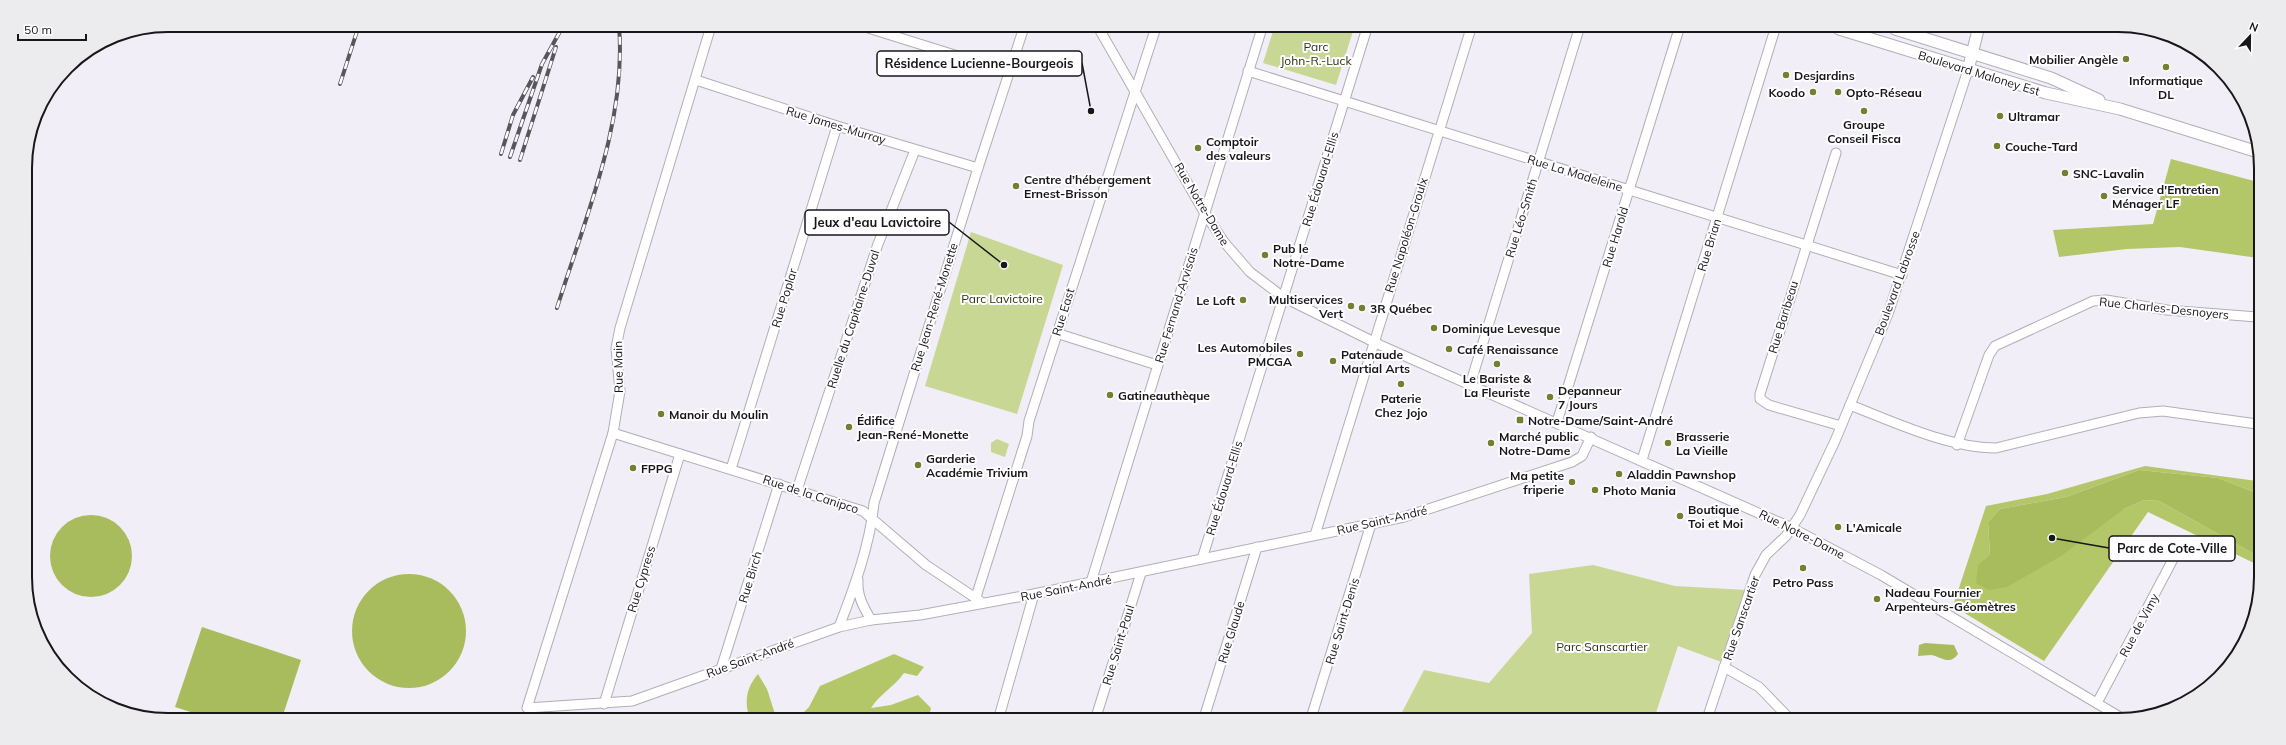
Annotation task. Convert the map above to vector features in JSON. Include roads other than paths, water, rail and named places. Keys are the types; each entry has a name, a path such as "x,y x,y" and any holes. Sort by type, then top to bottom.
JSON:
{"main road":[{"name":"Boulevard Maloney Est","path":"1848,32 2046,93 2120,109 2252,150"},
{"name":"Boulevard Maloney Est","path":"1905,32 2051,78 2120,109"},
{"name":"Boulevard Labrosse","path":"1968,70 1977,32"}],"street":[{"name":"Rue Main","path":"527,708 613,433 620,391 616,348 618,333 709,32"},
{"path":"883,32 1009,72"},
{"name":"Rue Jean-René-Monette","path":"839,627 860,567 872,518 874,503 978,168 1022,32"},
{"name":"Rue Notre-Dame","path":"1101,32 1204,212 1224,242 1260,281 1282,297 1373,342 1591,437 1792,528 1881,575 2113,713"},
{"name":"Rue East","path":"979,600 1027,436 1029,421 1056,333 1155,32"},
{"name":"Rue Fernand-Arvisais","path":"1091,582 1261,32"},
{"name":"Rue Édouard-Ellis","path":"1202,559 1365,32"},
{"name":"Rue Napoléon-Groulx","path":"1315,535 1373,342 1470,32"},
{"name":"Rue Léo-Smith","path":"1470,385 1578,32"},
{"name":"Rue Harold","path":"1557,422 1678,32"},
{"name":"Rue Brian","path":"1642,460 1718,217 1747,115 1774,32"},
{"name":"Boulevard Labrosse","path":"1792,528 1811,493 1841,426 1902,275 1968,70"},
{"name":"Rue La Madeleine","path":"1248,71 1902,275"},
{"name":"Rue James-Murray","path":"696,80 837,126 978,168"},
{"name":"Rue Poplar","path":"731,469 837,126"},
{"name":"Ruelle du Capitaine-Duval","path":"797,490 878,244 915,150"},
{"name":"Rue Baribeau","path":"1836,153 1805,245 1760,394 1760,399 1769,405 1841,426"},
{"name":"Rue Charles-Desnoyers","path":"1958,445 1989,355 1995,346 2093,301 2106,300 2167,310 2254,317"},
{"path":"1056,333 1157,365"},
{"path":"1850,405 1958,445 1977,448 1996,448 2147,412 2163,411 2254,424"},
{"name":"Rue de la Canipco","path":"613,433 863,511 893,539 926,565 979,600"},
{"name":"Rue Saint-André","path":"527,708 632,701 839,627 871,620 920,615 979,600 1034,594 1141,573 1423,512 1502,484 1572,462 1582,456 1591,437"},
{"name":"Rue Cypress","path":"604,704 680,454"},
{"name":"Rue Birch","path":"721,669 779,484"},
{"name":"Rue Saint-Denis","path":"1313,713 1371,524"},
{"name":"Rue Sanscartier","path":"1709,713 1755,574 1766,555 1792,528"},
{"name":"Rue de Vimy","path":"2097,703 2180,546"},
{"name":"Rue Glaude","path":"1206,713 1258,547"},
{"name":"Rue Jean-René-Monette","path":"860,567 858,591 860,601 871,620"},
{"name":"Rue Saint-Paul","path":"1097,713 1141,573"},
{"path":"999,713 1034,594"},
{"path":"1724,668 1759,687 1784,713"}],"railway":[{"path":"340,84 357,32"},
{"path":"510,157 542,64 560,32"},
{"path":"557,308 602,169 610,134 617,98 620,62 619,32"},
{"path":"520,160 556,47"},
{"path":"501,154 513,115 533,77"}],"place":[{"name":"Mobilier Angèle","path":"2126,59"},
{"name":"Informatique DL","path":"2166,67"},
{"name":"Desjardins","path":"1786,75"},
{"name":"Koodo","path":"1813,92"},
{"name":"Opto-Réseau","path":"1838,92"},
{"name":"Résidence Lucienne-Bourgeois","path":"1091,111"},
{"name":"Groupe Conseil Fisca","path":"1864,111"},
{"name":"Ultramar","path":"2000,116"},
{"name":"Couche-Tard","path":"1997,146"},
{"name":"Comptoir des valeurs","path":"1198,148"},
{"name":"SNC-Lavalin","path":"2065,173"},
{"name":"Centre d’hébergement Ernest-Brisson","path":"1016,186"},
{"name":"Service d'Entretien Ménager LF","path":"2104,196"},
{"name":"Pub le Notre-Dame","path":"1265,255"},
{"name":"Jeux d'eau Lavictoire","path":"1004,265"},
{"name":"Le Loft","path":"1243,300"},
{"name":"Multiservices Vert","path":"1351,306"},
{"name":"3R Québec","path":"1362,308"},
{"name":"Dominique Levesque","path":"1434,328"},
{"name":"Café Renaissance","path":"1449,349"},
{"name":"Les Automobiles PMCGA","path":"1300,354"},
{"name":"Patenaude Martial Arts","path":"1333,361"},
{"name":"Le Bariste & La Fleuriste","path":"1497,364"},
{"name":"Paterie Chez Jojo","path":"1401,384"},
{"name":"Gatineauthèque","path":"1110,395"},
{"name":"Depanneur 7 Jours","path":"1550,397"},
{"name":"Manoir du Moulin","path":"661,414"},
{"name":"Notre-Dame/Saint-André","path":"1520,420"},
{"name":"Édifice Jean-René-Monette","path":"849,427"},
{"name":"Marché public Notre-Dame","path":"1491,443"},
{"name":"Brasserie La Vieille","path":"1668,443"},
{"name":"Garderie Académie Trivium","path":"918,465"},
{"name":"FPPG","path":"633,468"},
{"name":"Aladdin Pawnshop","path":"1619,474"},
{"name":"Ma petite friperie","path":"1572,482"},
{"name":"Photo Mania","path":"1595,490"},
{"name":"Boutique Toi et Moi","path":"1680,516"},
{"name":"L'Amicale","path":"1838,527"},
{"name":"Parc de Cote-Ville","path":"2052,538"},
{"name":"Petro Pass","path":"1803,568"},
{"name":"Nadeau Fournier Arpenteurs-Géomètres","path":"1877,599"}],"park label":[{"name":"Parc John-R.-Luck","path":"1316,53"},
{"name":"Parc Lavictoire","path":"1002,298"},
{"name":"Parc Sanscartier","path":"1602,646"}]}
